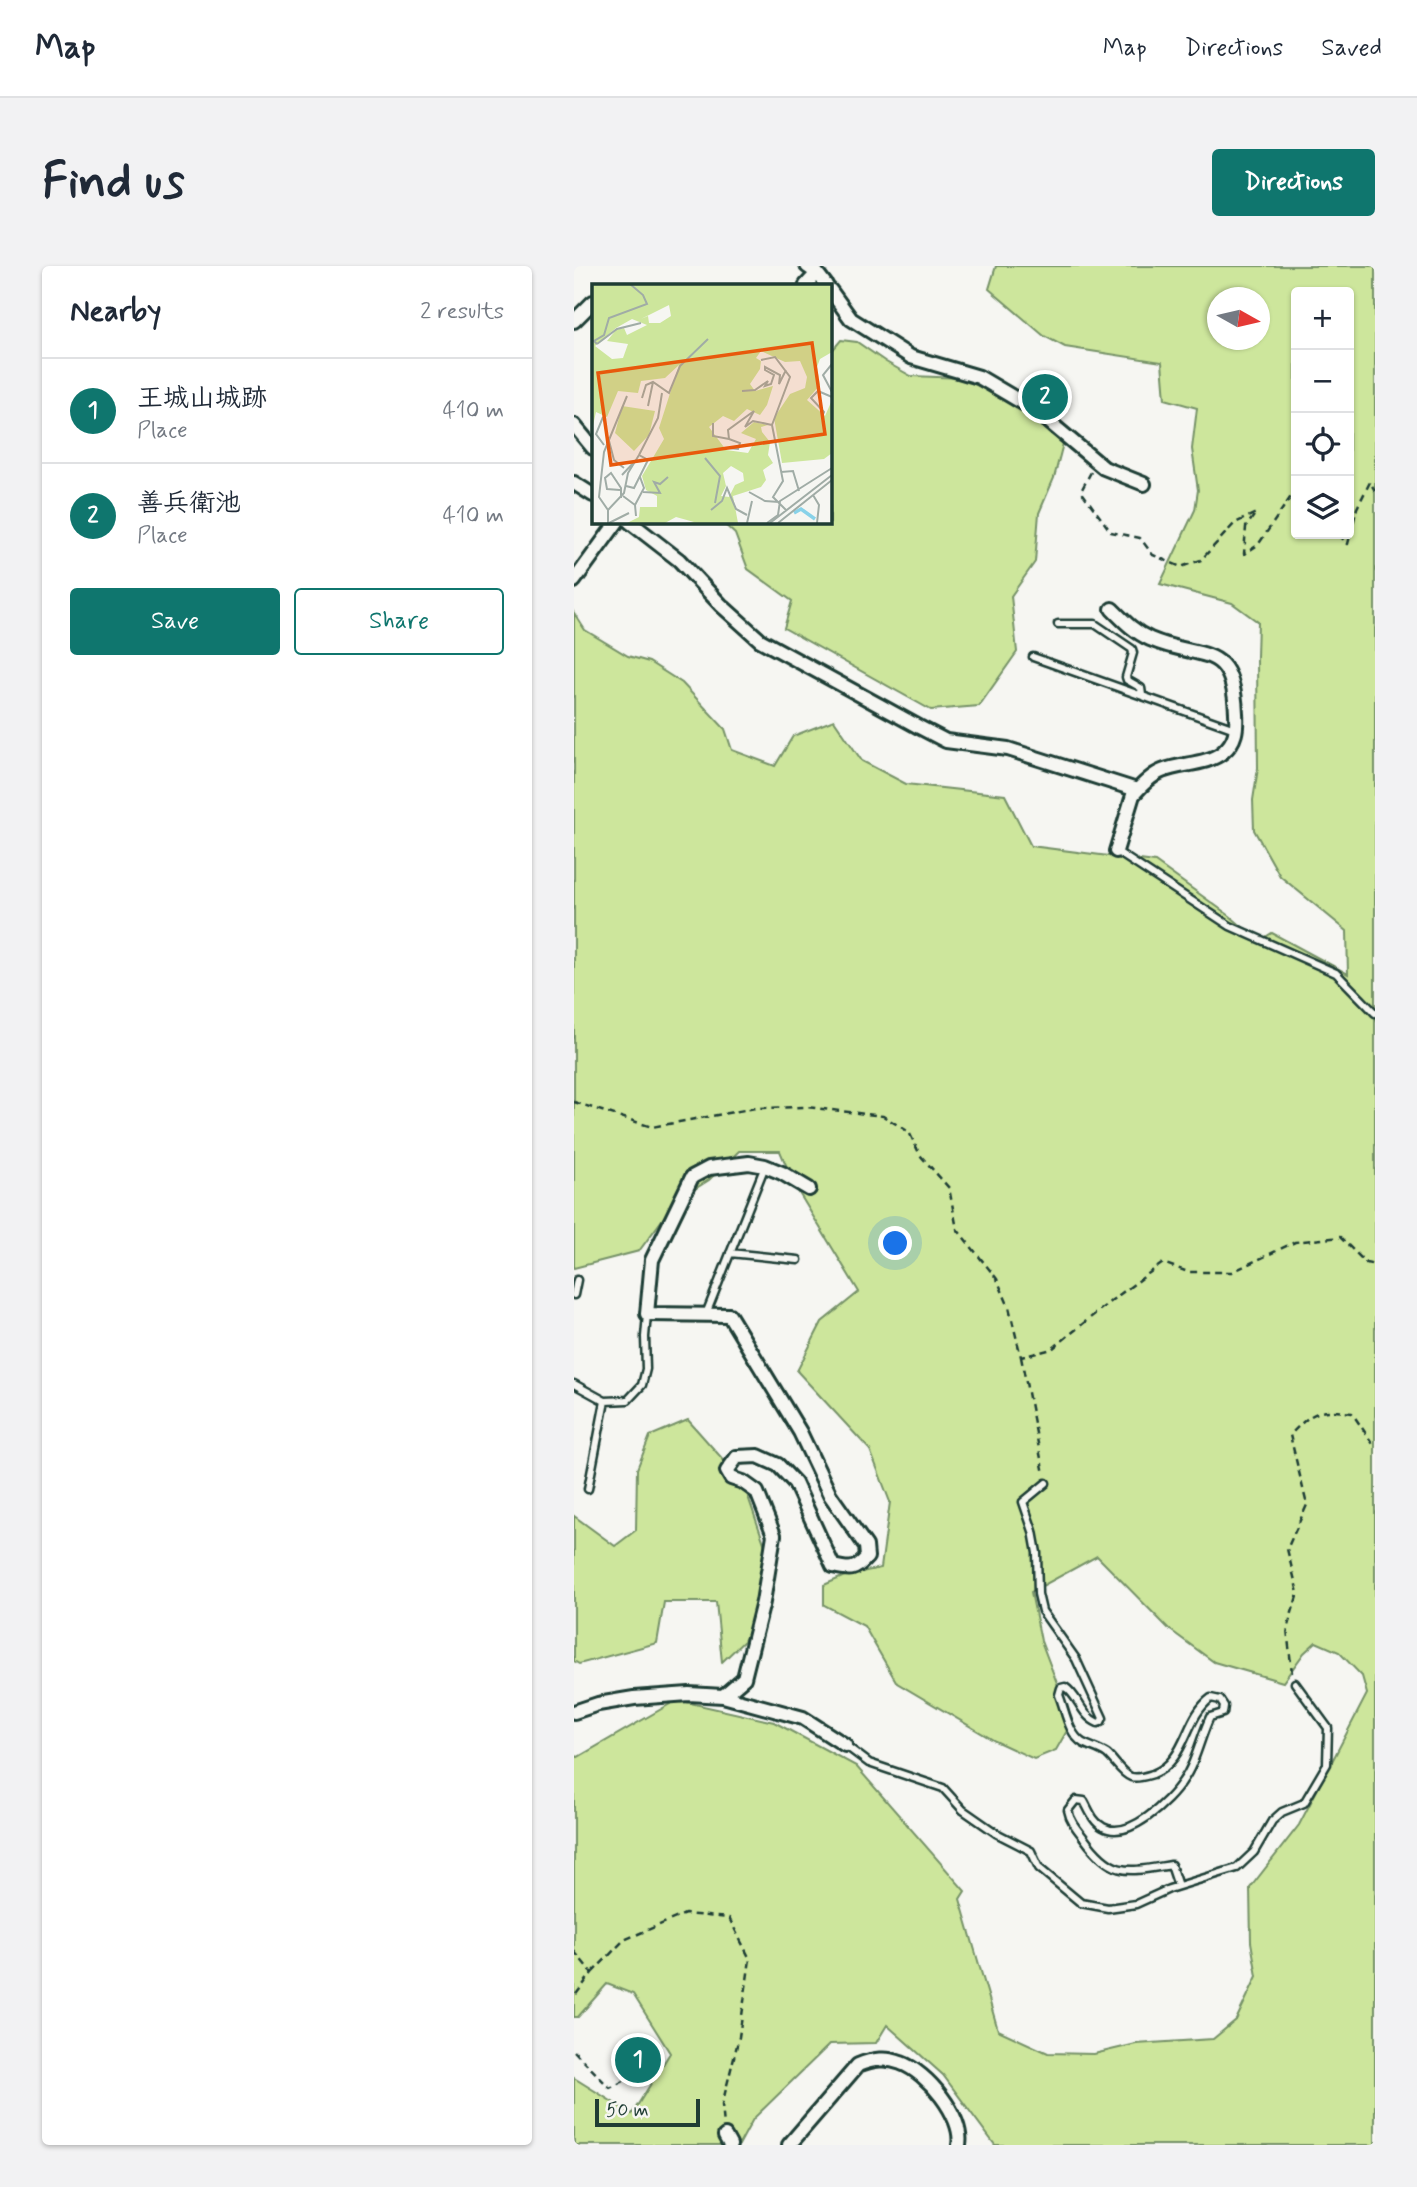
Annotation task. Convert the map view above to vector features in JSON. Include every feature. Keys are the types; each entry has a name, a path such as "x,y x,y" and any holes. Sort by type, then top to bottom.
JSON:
{"street":[{"path":"812,270 825,284"},
{"path":"831,291 851,319 911,357 979,377 1035,410 1104,468 1144,484"},
{"path":"575,318 592,303"},
{"path":"574,425 592,447"},
{"path":"574,483 592,494"},
{"path":"574,581 616,523"},
{"path":"631,523 680,560 722,605 760,640 919,727 946,741 1008,748 1137,790"},
{"path":"1112,609 1133,629 1149,639 1214,657 1228,671 1234,683 1237,730 1230,746 1217,757 1159,772 1137,790 1133,795 1116,851"},
{"path":"723,1696 744,1678 763,1602 774,1535 757,1492 743,1482 730,1478 727,1471 737,1457 758,1456 778,1465 795,1483 833,1566 847,1570 859,1567 867,1557 866,1546 830,1495 800,1432 729,1315 647,1314 652,1260 692,1177 709,1168 749,1163 765,1166 809,1189"},
{"path":"574,1712 598,1704 634,1698 689,1694 723,1696 803,1718 845,1745"},
{"path":"789,2145 858,2065 874,2059 904,2063 929,2081 954,2113 961,2138 959,2145"}],"lane":[{"path":"1058,624 1095,624 1132,649 1133,656 1126,677 1141,688 1142,695"},
{"path":"1033,657 1237,730"},
{"path":"1116,851 1230,926 1336,973 1375,1013"},
{"path":"706,1314 765,1166"},
{"path":"730,1253 799,1260"},
{"path":"574,1295 577,1280"},
{"path":"574,1384 605,1401 628,1400 642,1385 646,1369 647,1314"},
{"path":"588,1489 605,1401"},
{"path":"1046,1483 1023,1502 1037,1552 1038,1594 1042,1611 1076,1659 1103,1718 1098,1723 1089,1718 1065,1686 1059,1695 1074,1735 1107,1754 1131,1777 1144,1777 1160,1771 1178,1754 1201,1706 1211,1698 1220,1700 1224,1706 1223,1713 1210,1717 1183,1782 1164,1805 1139,1823 1116,1831 1105,1829 1097,1823 1084,1801 1076,1800 1068,1810 1070,1819 1096,1855 1113,1868 1129,1871 1171,1865 1178,1886"},
{"path":"845,1745 869,1763 943,1787 963,1810 996,1833 1031,1851 1039,1868 1081,1903 1108,1908 1136,1904 1178,1886 1237,1868 1254,1852 1272,1821 1282,1812 1304,1803 1327,1764 1328,1728 1295,1683"}],"path":[{"path":"1092,471 1081,491 1111,532 1140,538 1153,555 1181,567 1201,560 1235,523 1256,513 1246,527 1244,554 1258,545 1291,496"},
{"path":"1354,520 1370,482 1375,491"},
{"path":"574,1102 652,1127 755,1108 806,1107 883,1116 909,1132 920,1155 949,1188 957,1230 997,1279 1009,1307 1046,1483"},
{"path":"1021,1357 1052,1349 1163,1263 1188,1272 1232,1272 1295,1242 1340,1237 1366,1263 1375,1265"},
{"path":"1295,1683 1290,1664 1287,1629 1298,1593 1287,1549 1307,1505 1290,1435 1309,1415 1334,1411 1352,1413 1375,1447"},
{"path":"574,1997 624,1940 685,1914 729,1918 750,1959 740,2037 722,2105 728,2140"},
{"path":"574,1951 593,1973"},
{"path":"574,2051 610,2088 624,2081 629,2071"}],"green space":[{"path":"996,266 1375,266 1375,2145 995,2145 943,2075 887,2025 876,2043 830,2044 753,2119 739,2145 574,2145 574,2078 632,2114 670,2053 633,1994 607,1984 578,2017 574,2017 574,1755 578,1757 677,1700 774,1722 856,1766 965,1891 960,1899 998,2030 1048,2053 1094,2054 1136,2044 1213,2039 1236,2020 1257,1976 1251,1942 1250,1888 1299,1825 1367,1694 1362,1676 1339,1652 1316,1642 1304,1653 1283,1682 1214,1662 1169,1629 1097,1556 1031,1592 1041,1641 1063,1699 1068,1729 1056,1750 1034,1759 995,1741 897,1683 864,1626 824,1605 824,1585 847,1575 881,1568 890,1502 870,1450 797,1371 822,1322 859,1292 796,1188 780,1151 739,1151 709,1180 676,1201 639,1251 574,1268 574,613 585,630 628,656 649,662 682,683 725,729 732,750 775,766 793,736 834,720 862,761 906,784 1005,795 1031,846 1155,862 1230,916 1259,941 1272,933 1348,974 1347,931 1280,876 1254,830 1253,800 1258,768 1258,622 1232,603 1160,584 1195,510 1198,490 1192,449 1197,408 1165,399 1162,362 1065,347 1044,336 989,289"},
{"path":"841,340 857,342 911,376 963,378 1066,432 1054,478 1039,513 1035,562 1011,596 1017,652 979,706 931,710 784,628 792,601 748,569 735,534 723,523 831,523 831,352"},
{"path":"688,1420 743,1482 765,1546 764,1588 755,1617 744,1641 722,1662 716,1602 664,1602 657,1643 579,1664 574,1661 574,1516 615,1546 636,1530 637,1469 650,1436"}],"water":[{"path":"1041,378 1060,394 1066,409 1059,420 1026,400"}],"place":[{"name":"善兵衛池","path":"1045,397"},
{"name":"王城山城跡","path":"638,2060"}]}
